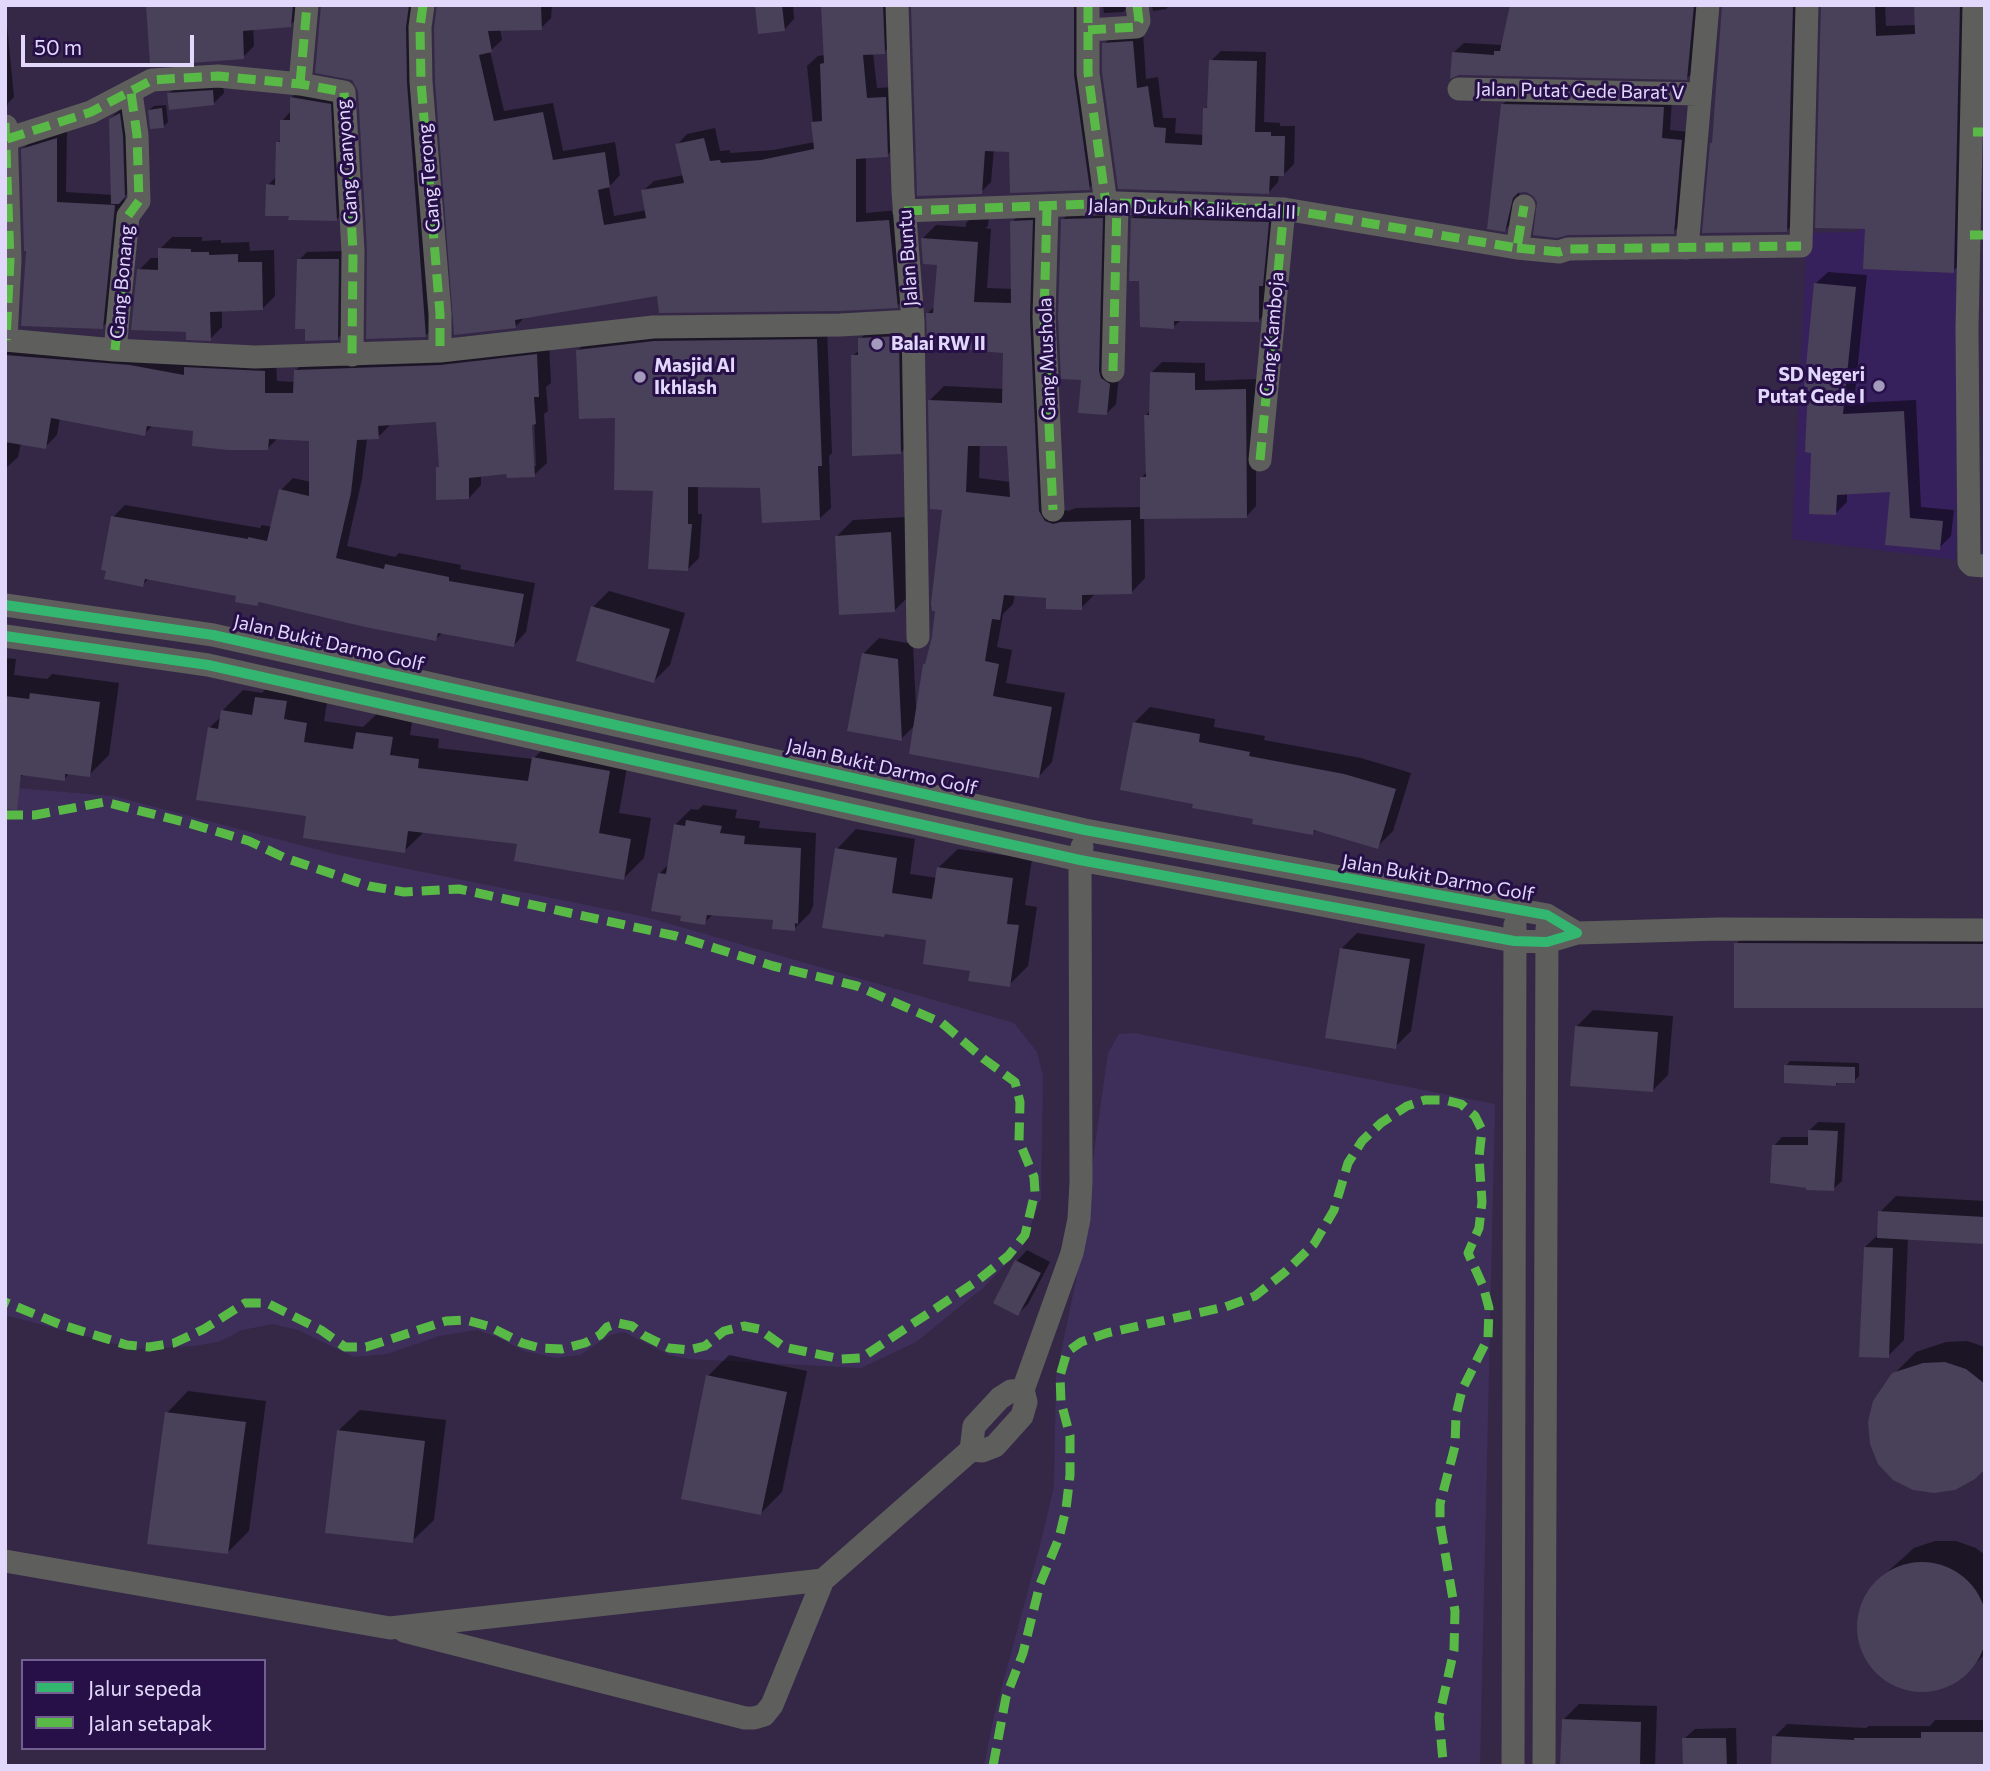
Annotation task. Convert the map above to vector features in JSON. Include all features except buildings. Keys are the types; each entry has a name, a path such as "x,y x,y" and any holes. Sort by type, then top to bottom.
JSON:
{"street":[{"path":"300,84 307,5"},
{"name":"Gang Terong","path":"423,5 420,27 421,82 440,314 440,351"},
{"name":"Jalan Buntu","path":"897,5 905,211 913,321 918,637"},
{"path":"1088,5 1088,73 1111,204 1113,370"},
{"path":"1088,30 1136,27 1139,21 1137,5"},
{"name":"Jalan Putat Gede Barat V","path":"1687,248 1707,5"},
{"name":"Jalan Dukuh Kalikendal II","path":"905,211 1111,204 1284,209 1517,248 1559,252 1568,249 1801,246 1807,5"},
{"path":"1974,5 1979,132 1978,235 1967,328 1977,564"},
{"name":"Gang Ganyong","path":"6,131 91,112 152,80 218,76 300,84 344,92 352,238 352,355"},
{"name":"Jalan Putat Gede Barat V","path":"1459,89 1700,94"},
{"name":"Gang Bonang","path":"115,350 128,216 139,201 137,135 131,93"},
{"path":"6,131 10,260 5,340 115,350 255,357 352,355 440,351 653,327 840,325 913,321"},
{"path":"1517,248 1524,206"},
{"name":"Gang Mushola","path":"1047,208 1044,317 1054,510"},
{"name":"Gang Kamboja","path":"1260,460 1284,209"},
{"name":"Jalan Bukit Darmo Golf","path":"5,605 213,635 1085,830 1547,915 1577,933"},
{"path":"5,636 208,665 1080,860 1514,941 1547,942 1577,933 1719,929 1985,930"},
{"path":"5,1562 390,1628 745,1718 764,1715 772,1706 823,1580 971,1450 982,1451 995,1446 1022,1416 1026,1402 1023,1390 1072,1253 1079,1219 1080,860 1085,830"},
{"path":"1513,1766 1516,911"},
{"path":"1544,1766 1547,915"},
{"path":"390,1628 823,1580"}],"shaded area":[{"name":"SD Negeri Putat Gede I","path":"1862,227 1962,231 1956,560 1792,539 1807,233 1857,232"},
{"path":"5,787 113,796 334,854 646,917 1014,1023 1037,1052 1043,1076 1041,1198 1023,1246 983,1288 916,1342 861,1368 689,1359 669,1355 624,1332 610,1335 580,1355 556,1358 524,1351 477,1330 439,1336 387,1354 354,1357 298,1330 273,1324 242,1330 218,1342 134,1349 5,1315"},
{"path":"1134,1033 1495,1104 1480,1766 984,1766 994,1716 1054,1487 1056,1377 1076,1280 1108,1053 1119,1034"}],"marked path":[{"path":"300,84 307,5"},
{"path":"423,5 420,27 421,82 440,314 440,351"},
{"path":"1088,5 1088,73 1106,204"},
{"path":"1088,30 1136,27 1139,21 1137,5"},
{"path":"7,139 91,112 152,80 218,76 300,84 344,92 353,251 352,355"},
{"path":"115,350 128,216 139,201 137,135 131,93"},
{"path":"5,123 10,260 6,340"},
{"path":"1973,132 1985,132"},
{"path":"904,211 1117,203 1284,209 1517,248 1524,206"},
{"path":"1113,371 1117,203"},
{"path":"1047,208 1044,317 1053,510"},
{"path":"1260,460 1284,209"},
{"path":"1970,235 1985,235"},
{"path":"1517,248 1559,252 1568,249 1801,246"},
{"path":"5,815 35,815 105,802 249,841 285,858 369,886 404,892 459,889 676,936 773,966 857,986 942,1023 1015,1082 1020,1102 1019,1141 1034,1177 1035,1192 1025,1235 1008,1256 977,1281 861,1358 841,1359 784,1347 759,1329 744,1326 724,1331 705,1346 689,1350 669,1348 643,1335 632,1326 618,1323 607,1327 600,1335 585,1343 562,1349 540,1348 522,1343 488,1326 466,1320 446,1321 366,1347 345,1347 321,1330 267,1303 245,1303 204,1329 174,1343 149,1347 127,1345 59,1324 5,1302"},
{"path":"993,1766 1006,1697 1023,1653 1040,1584 1059,1538 1066,1509 1070,1475 1070,1436 1061,1402 1060,1376 1067,1352 1081,1342 1107,1333 1225,1307 1255,1296 1314,1244 1334,1210 1348,1163 1362,1141 1381,1123 1407,1106 1425,1100 1445,1100 1461,1104 1475,1116 1482,1130 1479,1157 1482,1202 1479,1228 1468,1253 1483,1286 1489,1308 1488,1338 1462,1390 1456,1415 1455,1446 1440,1504 1440,1523 1455,1611 1454,1650 1439,1717 1443,1761 1441,1766"}],"cycle path":[{"path":"5,605 213,635 1085,830 1547,915 1577,933 1547,942 1514,941 1080,860 208,665 5,636"}],"place":[{"name":"Balai RW II","path":"877,344"},
{"name":"Masjid Al Ikhlash","path":"640,377"},
{"name":"SD Negeri Putat Gede I","path":"1879,386"}]}
